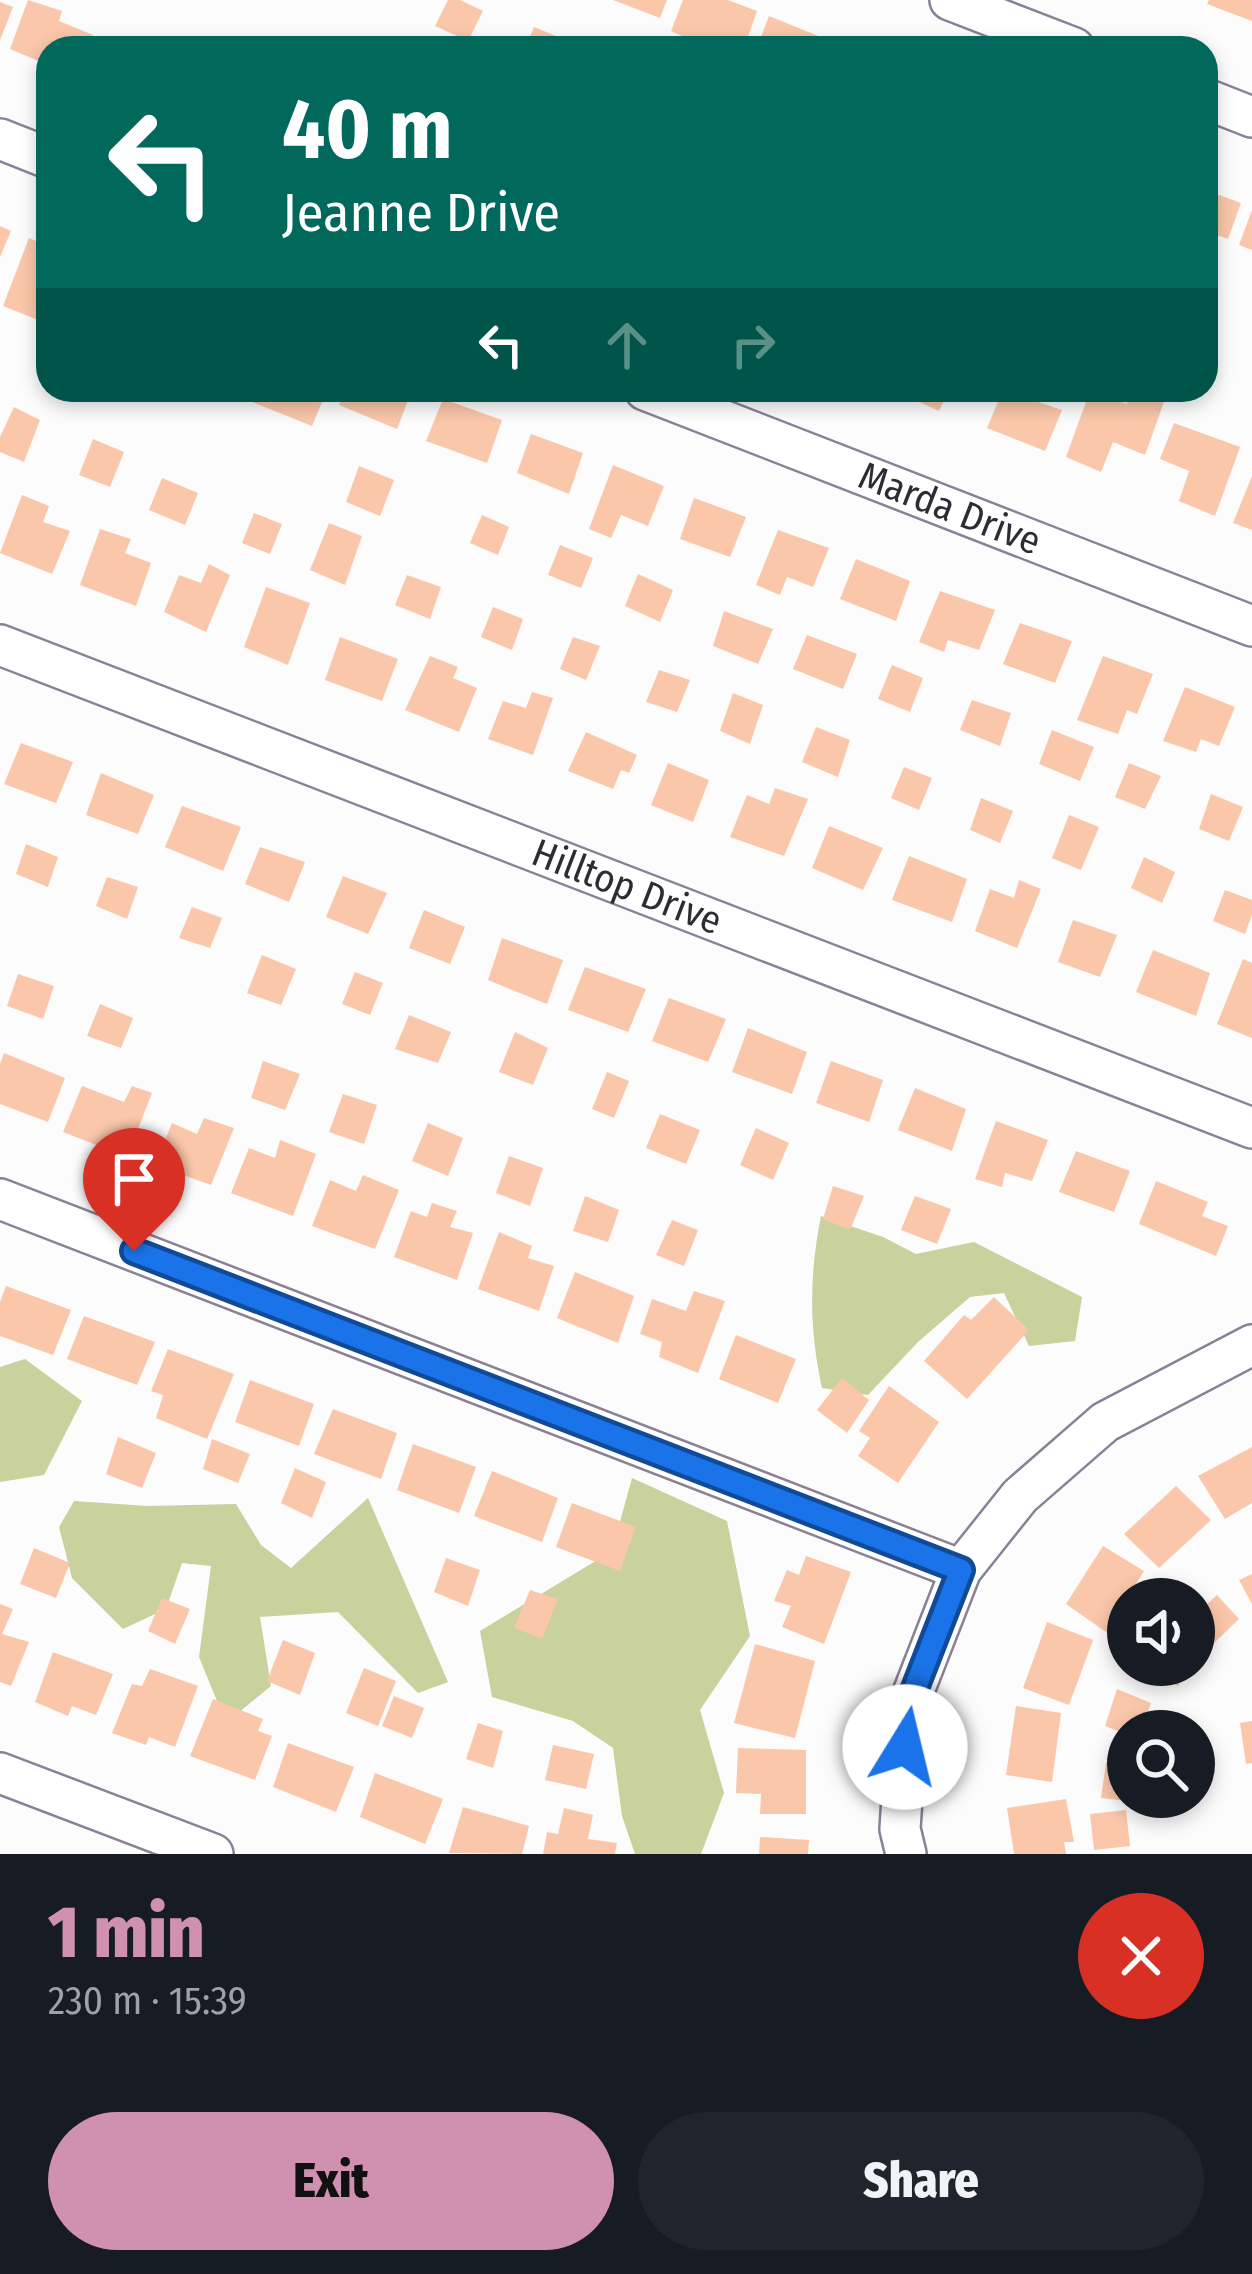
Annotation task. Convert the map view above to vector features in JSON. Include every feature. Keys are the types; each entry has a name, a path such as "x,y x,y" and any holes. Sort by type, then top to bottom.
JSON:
{"street":[{"path":"950,0 1043,36"},
{"path":"1218,104 1252,117"},
{"path":"0,139 36,153"},
{"name":"Marda Drive","path":"676,402 1252,626"},
{"name":"Hilltop Drive","path":"0,645 1252,1128"},
{"path":"0,1199 961,1570"},
{"path":"906,1854 900,1829 908,1706 961,1570 1020,1496 1105,1421 1252,1345"},
{"path":"0,1773 213,1854"}],"green space":[{"path":"821,1216 916,1254 974,1242 1082,1297 1075,1341 1029,1346 1004,1293 970,1297 868,1395 822,1388 812,1302"},
{"path":"25,1359 82,1401 44,1475 0,1482 0,1367"},
{"path":"632,1478 727,1521 750,1636 700,1710 724,1793 701,1854 635,1854 622,1816 613,1748 573,1721 492,1697 480,1631 612,1551"},
{"path":"368,1498 448,1682 418,1693 338,1612 260,1617 271,1686 226,1723 199,1657 211,1566 182,1563 166,1609 123,1629 72,1578 59,1527 74,1501 148,1506 236,1504 261,1545 291,1568"}],"building":[{"path":"28,0 62,11 59,21 93,35 36,36 36,60 10,49"},
{"path":"448,0 483,11 470,36 457,36 435,26"},
{"path":"613,0 667,0 660,18"},
{"path":"683,0 728,0 757,11 748,36 682,36 671,31"},
{"path":"1209,0 1252,0 1252,21 1207,4"},
{"path":"0,2 13,7 0,40"},
{"path":"769,16 818,36 762,36"},
{"path":"534,27 556,36 530,36"},
{"path":"1218,194 1241,203 1228,239 1218,235"},
{"path":"1252,210 1252,250 1239,245"},
{"path":"0,226 11,231 0,257"},
{"path":"29,238 36,241 36,319 3,306"},
{"path":"252,402 322,402 312,426"},
{"path":"340,402 407,402 397,429"},
{"path":"442,402 502,420 487,463 426,441"},
{"path":"919,402 943,402 939,411"},
{"path":"998,402 1038,402 1062,410 1045,451 987,428"},
{"path":"1086,402 1164,402 1145,455 1113,442 1101,472 1066,457"},
{"path":"14,407 40,420 24,462 0,452 0,437"},
{"path":"1174,423 1240,447 1215,516 1179,501 1189,471 1160,459"},
{"path":"531,434 583,453 569,494 517,473"},
{"path":"93,439 124,452 110,487 79,475"},
{"path":"613,465 664,486 648,526 621,515 611,538 589,529"},
{"path":"359,466 394,480 380,516 346,502"},
{"path":"1252,476 1252,530 1233,523"},
{"path":"162,478 198,493 185,525 149,510"},
{"path":"22,495 49,506 43,522 70,531 52,574 0,553"},
{"path":"694,498 746,517 730,557 680,539"},
{"path":"254,513 282,524 270,554 242,543"},
{"path":"482,515 509,527 498,555 470,543"},
{"path":"329,523 362,536 345,585 310,570"},
{"path":"100,529 131,539 125,553 151,563 136,606 80,585"},
{"path":"778,530 829,548 813,587 787,577 780,595 756,585"},
{"path":"560,545 593,558 581,588 548,575"},
{"path":"856,559 910,581 896,621 840,599"},
{"path":"209,564 230,575 206,632 164,612 179,575 201,583"},
{"path":"638,574 673,590 660,622 625,606"},
{"path":"407,575 441,587 430,619 395,605"},
{"path":"266,587 310,603 288,665 244,647"},
{"path":"940,591 995,610 979,650 948,640 944,652 919,642"},
{"path":"493,607 523,619 512,650 481,637"},
{"path":"724,611 773,629 758,664 713,646"},
{"path":"1020,623 1072,641 1055,683 1003,664"},
{"path":"807,635 857,654 843,689 793,669"},
{"path":"340,637 398,659 382,701 325,680"},
{"path":"573,637 600,646 586,680 560,669"},
{"path":"430,656 458,667 453,678 477,688 459,732 405,710"},
{"path":"1103,656 1153,674 1137,714 1127,710 1118,734 1077,720"},
{"path":"892,665 923,678 910,712 878,699"},
{"path":"659,670 690,680 677,712 646,702"},
{"path":"1185,687 1235,707 1219,746 1201,739 1196,752 1163,741"},
{"path":"532,692 553,698 533,755 488,739 503,701 526,708"},
{"path":"733,693 763,705 750,744 720,731"},
{"path":"972,700 1011,713 1000,746 960,730"},
{"path":"816,727 850,740 838,777 802,762"},
{"path":"1052,730 1094,747 1080,781 1039,764"},
{"path":"586,732 637,755 629,773 621,770 613,789 568,771"},
{"path":"21,743 73,762 56,803 4,784"},
{"path":"668,763 709,780 693,822 651,805"},
{"path":"1129,763 1161,776 1145,809 1115,797"},
{"path":"904,767 932,778 919,810 891,798"},
{"path":"101,773 154,795 138,834 86,815"},
{"path":"775,788 808,799 784,856 730,837 747,795 769,804"},
{"path":"1211,794 1243,807 1229,841 1199,829"},
{"path":"981,798 1013,811 1000,843 970,830"},
{"path":"182,806 241,827 223,871 165,847"},
{"path":"1069,815 1099,827 1081,870 1052,858"},
{"path":"829,826 883,848 863,890 812,868"},
{"path":"26,844 58,857 48,887 16,874"},
{"path":"260,847 305,862 289,902 245,884"},
{"path":"909,856 967,879 952,922 892,900"},
{"path":"1144,857 1175,872 1162,903 1131,888"},
{"path":"343,876 387,893 368,934 326,917"},
{"path":"107,877 138,887 127,919 96,906"},
{"path":"1019,880 1041,889 1017,948 975,931 990,889 1014,898"},
{"path":"1225,890 1252,900 1245,934 1213,921"},
{"path":"192,907 222,918 210,948 179,938"},
{"path":"424,910 465,927 450,964 409,948"},
{"path":"1073,920 1117,935 1100,977 1058,962"},
{"path":"502,938 563,960 547,1004 488,980"},
{"path":"1153,950 1210,973 1196,1016 1136,992"},
{"path":"262,955 296,969 281,1005 247,993"},
{"path":"1243,959 1252,963 1252,1038 1217,1024"},
{"path":"585,967 646,989 628,1032 568,1010"},
{"path":"355,972 383,983 370,1015 342,1004"},
{"path":"18,974 54,986 43,1019 7,1006"},
{"path":"669,998 726,1019 708,1062 652,1041"},
{"path":"100,1004 133,1018 121,1048 87,1036"},
{"path":"409,1015 451,1032 438,1063 395,1049"},
{"path":"748,1028 807,1052 792,1094 732,1072"},
{"path":"515,1032 548,1048 533,1085 499,1072"},
{"path":"4,1053 65,1078 48,1122 0,1104"},
{"path":"263,1061 300,1074 285,1110 251,1098"},
{"path":"831,1061 883,1080 869,1122 816,1103"},
{"path":"607,1072 629,1081 614,1118 592,1109"},
{"path":"82,1086 124,1102 132,1086 152,1093 127,1157 63,1132"},
{"path":"915,1088 966,1109 952,1151 898,1130"},
{"path":"343,1094 377,1105 364,1144 329,1132"},
{"path":"660,1114 700,1130 686,1164 646,1148"},
{"path":"204,1118 234,1128 211,1185 155,1165 172,1123 197,1134"},
{"path":"996,1121 1048,1140 1032,1181 1005,1173 1002,1187 975,1179"},
{"path":"428,1123 463,1138 448,1176 412,1161"},
{"path":"756,1128 789,1143 773,1180 740,1165"},
{"path":"280,1140 316,1154 293,1216 231,1193 249,1148 275,1158"},
{"path":"1076,1151 1130,1171 1114,1212 1059,1192"},
{"path":"509,1156 543,1168 530,1206 496,1193"},
{"path":"363,1175 399,1190 375,1249 312,1226 330,1180 356,1191"},
{"path":"1156,1181 1208,1202 1202,1216 1228,1226 1216,1256 1139,1224"},
{"path":"833,1186 864,1196 850,1230 823,1219"},
{"path":"585,1196 619,1210 608,1242 573,1231"},
{"path":"915,1196 951,1209 937,1244 901,1230"},
{"path":"432,1203 457,1211 450,1227 473,1233 457,1280 394,1257 411,1211 427,1217"},
{"path":"672,1220 698,1230 684,1266 656,1255"},
{"path":"499,1232 532,1246 528,1258 554,1266 539,1311 478,1289"},
{"path":"575,1272 634,1296 618,1343 557,1318"},
{"path":"6,1286 71,1310 53,1355 0,1336 0,1302"},
{"path":"694,1291 725,1301 698,1373 659,1357 662,1342 640,1334 652,1299 686,1311"},
{"path":"994,1297 1029,1330 967,1399 924,1361 964,1315 971,1320"},
{"path":"84,1316 155,1342 137,1385 67,1359"},
{"path":"736,1335 796,1359 778,1403 719,1379"},
{"path":"168,1349 234,1374 207,1439 156,1418 163,1395 151,1391"},
{"path":"842,1378 869,1400 847,1433 817,1410"},
{"path":"250,1380 314,1404 299,1446 235,1422"},
{"path":"889,1386 939,1422 898,1483 858,1456 870,1438 859,1431"},
{"path":"333,1409 397,1433 381,1479 314,1454"},
{"path":"118,1437 156,1453 142,1488 106,1474"},
{"path":"212,1439 250,1454 238,1483 203,1469"},
{"path":"413,1444 476,1467 459,1513 397,1490"},
{"path":"1252,1447 1252,1503 1225,1519 1198,1476"},
{"path":"295,1468 326,1482 312,1518 281,1503"},
{"path":"492,1471 558,1498 542,1542 474,1516"},
{"path":"1176,1486 1211,1520 1159,1568 1124,1534"},
{"path":"572,1503 636,1527 620,1571 556,1547"},
{"path":"1103,1546 1144,1571 1140,1578 1107,1578 1106,1632 1066,1604"},
{"path":"34,1548 70,1563 56,1598 20,1584"},
{"path":"806,1556 851,1572 824,1644 782,1627 791,1606 774,1601 787,1570 799,1575"},
{"path":"446,1558 480,1570 468,1606 434,1592"},
{"path":"1252,1574 1252,1604 1239,1580"},
{"path":"530,1590 558,1599 542,1639 514,1628"},
{"path":"1215,1597 1239,1619 1215,1642"},
{"path":"162,1598 190,1609 175,1644 148,1631"},
{"path":"0,1604 13,1609 2,1634 29,1642 11,1686 0,1682"},
{"path":"1047,1622 1093,1640 1069,1705 1023,1688"},
{"path":"283,1640 315,1653 300,1695 267,1681"},
{"path":"755,1644 815,1661 795,1738 734,1723"},
{"path":"53,1652 113,1674 96,1715 72,1706 68,1716 35,1702"},
{"path":"364,1668 396,1681 378,1726 346,1713"},
{"path":"150,1669 198,1686 175,1747 149,1737 146,1745 112,1733 132,1684 142,1686"},
{"path":"1117,1689 1151,1703 1148,1710 1110,1710"},
{"path":"394,1696 424,1708 412,1738 382,1726"},
{"path":"213,1699 263,1719 258,1731 272,1736 255,1780 190,1756"},
{"path":"1016,1706 1061,1713 1052,1782 1006,1775"},
{"path":"1252,1721 1252,1763 1246,1764 1240,1723"},
{"path":"478,1723 503,1731 493,1768 466,1759"},
{"path":"288,1743 354,1767 336,1812 273,1787"},
{"path":"553,1745 594,1754 586,1789 545,1780"},
{"path":"738,1748 806,1750 806,1814 760,1814 761,1794 736,1793"},
{"path":"1106,1763 1107,1763 1107,1799 1101,1798"},
{"path":"375,1773 443,1799 425,1844 360,1817"},
{"path":"1066,1799 1074,1842 1064,1842 1066,1854 1014,1854 1007,1808"},
{"path":"463,1807 529,1826 522,1854 449,1853"},
{"path":"564,1808 593,1815 588,1839 617,1843 615,1854 543,1854 547,1832 558,1834"},
{"path":"1107,1812 1107,1818 1127,1818 1130,1846 1094,1850 1090,1814"},
{"path":"760,1837 809,1840 808,1854 759,1854"}],"route":[{"path":"134,1251 961,1570 908,1706 905,1747"}]}
